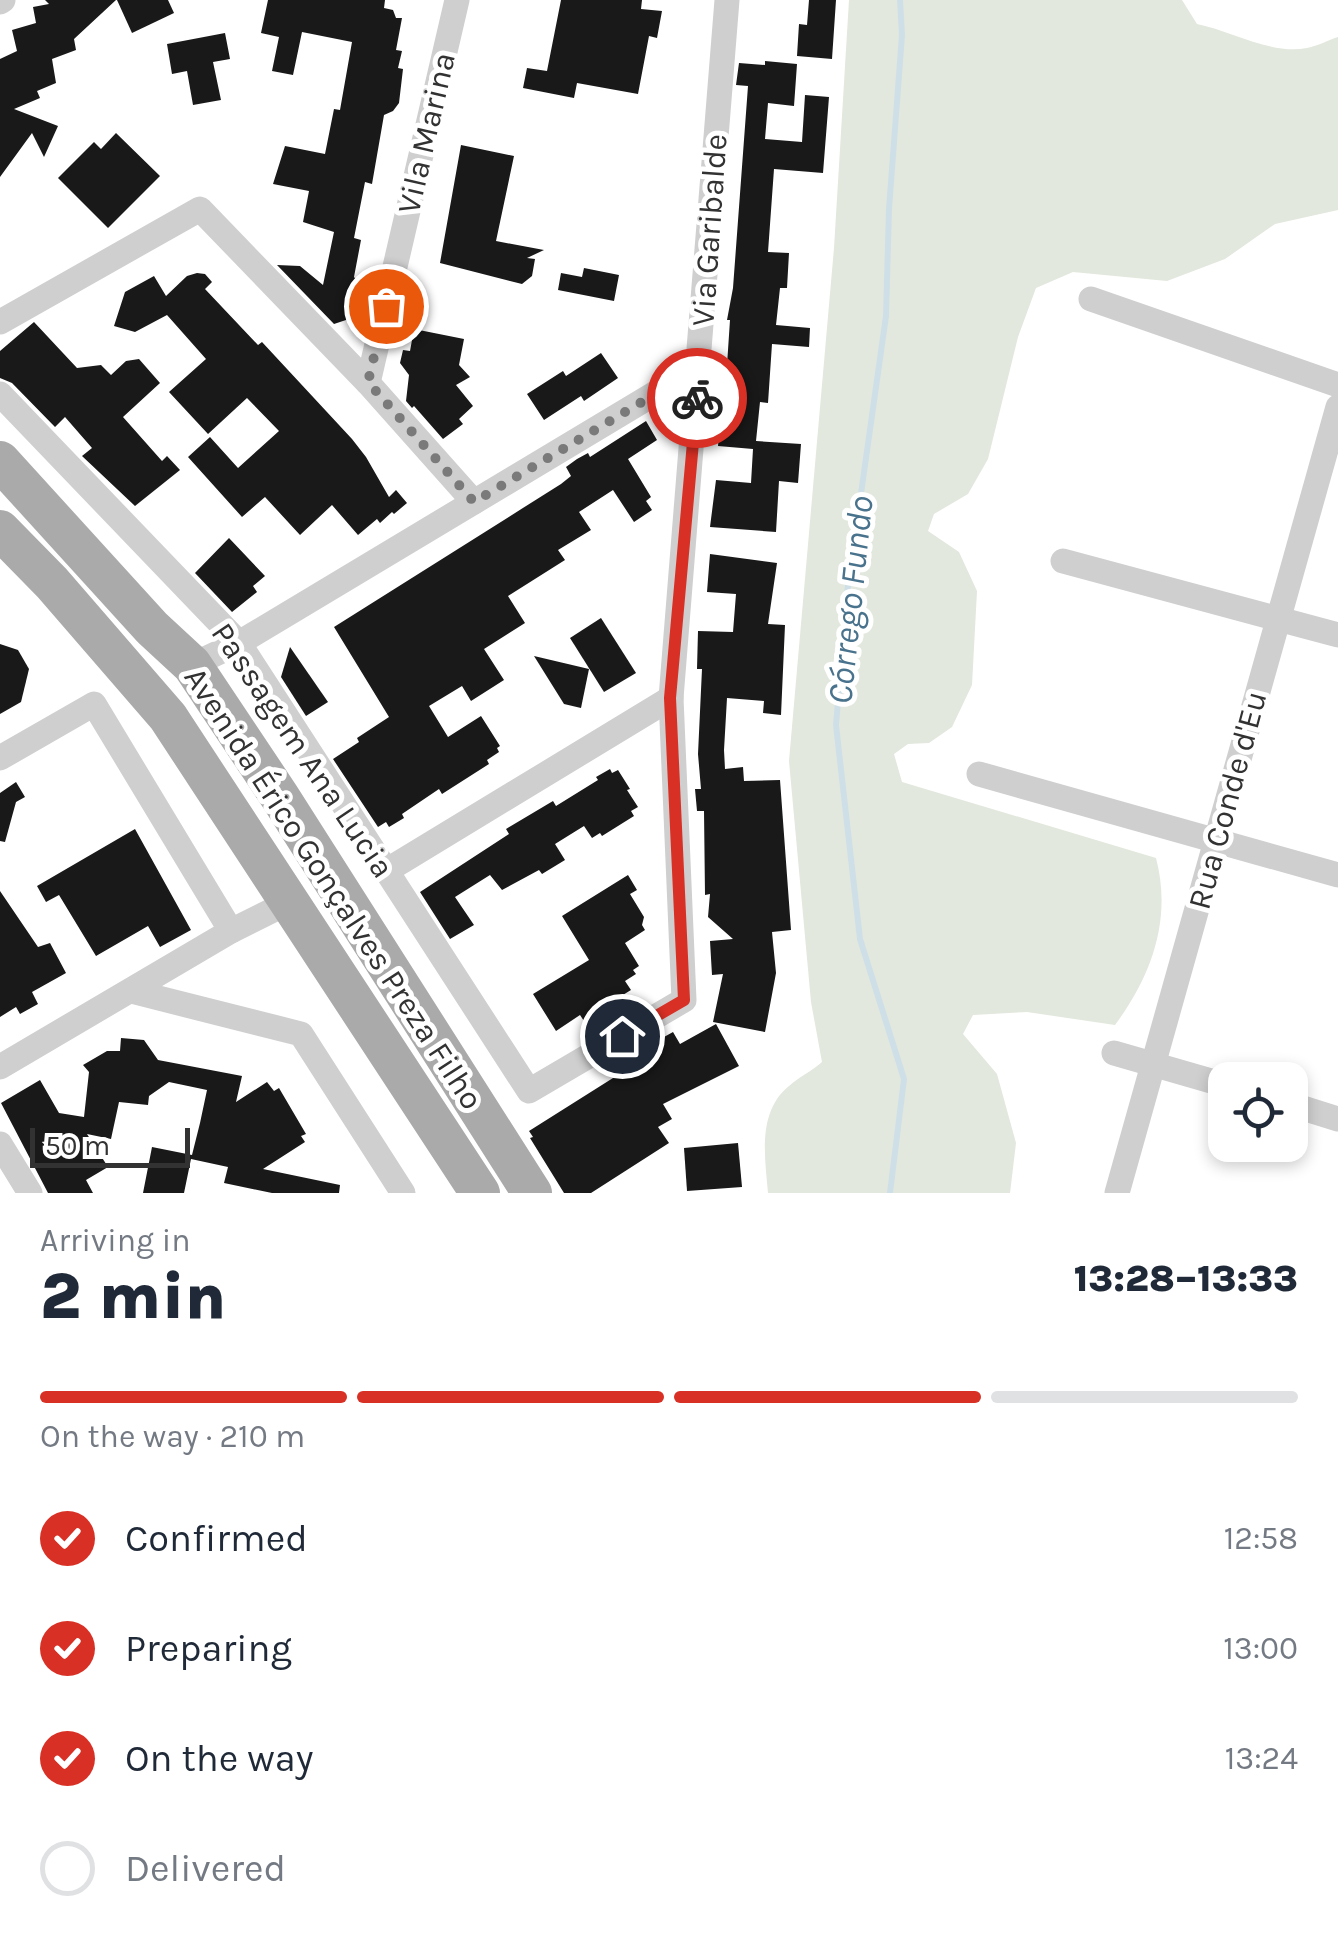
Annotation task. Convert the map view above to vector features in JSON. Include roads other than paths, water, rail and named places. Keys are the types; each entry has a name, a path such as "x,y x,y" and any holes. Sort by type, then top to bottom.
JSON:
{"main road":[{"name":"Avenida Érico Gonçalves Preza Filho","path":"0,461 152,628 192,665 532,1193"},
{"name":"Avenida Érico Gonçalves Preza Filho","path":"0,530 52,583 168,716 480,1193"},
{"path":"52,583 87,557"}],"street":[{"name":"Vila Marina","path":"368,382 457,0"},
{"name":"Via Garibalde","path":"529,1092 684,1000 670,698 726,0"},
{"path":"0,322 200,209 368,382 474,502"},
{"path":"1091,300 1338,385"},
{"path":"192,665 238,643 699,368"},
{"name":"Passagem Ana Lucia","path":"0,394 238,643 529,1092"},
{"name":"Rua Conde d'Eu","path":"1117,1193 1338,407"},
{"path":"1063,561 1338,635"},
{"path":"386,871 670,698"},
{"path":"0,758 94,704 231,931"},
{"path":"979,774 1338,875"},
{"path":"0,1067 231,931 291,901"},
{"path":"132,990 301,1034 403,1193"},
{"path":"1114,1053 1208,1079"},
{"path":"1308,1109 1338,1118"},
{"path":"0,1144 30,1193"}],"waterway":[{"name":"Córrego Fundo","path":"890,1193 904,1079 860,939 836,725 847,593 886,316 889,209 902,35 900,0"}]}
